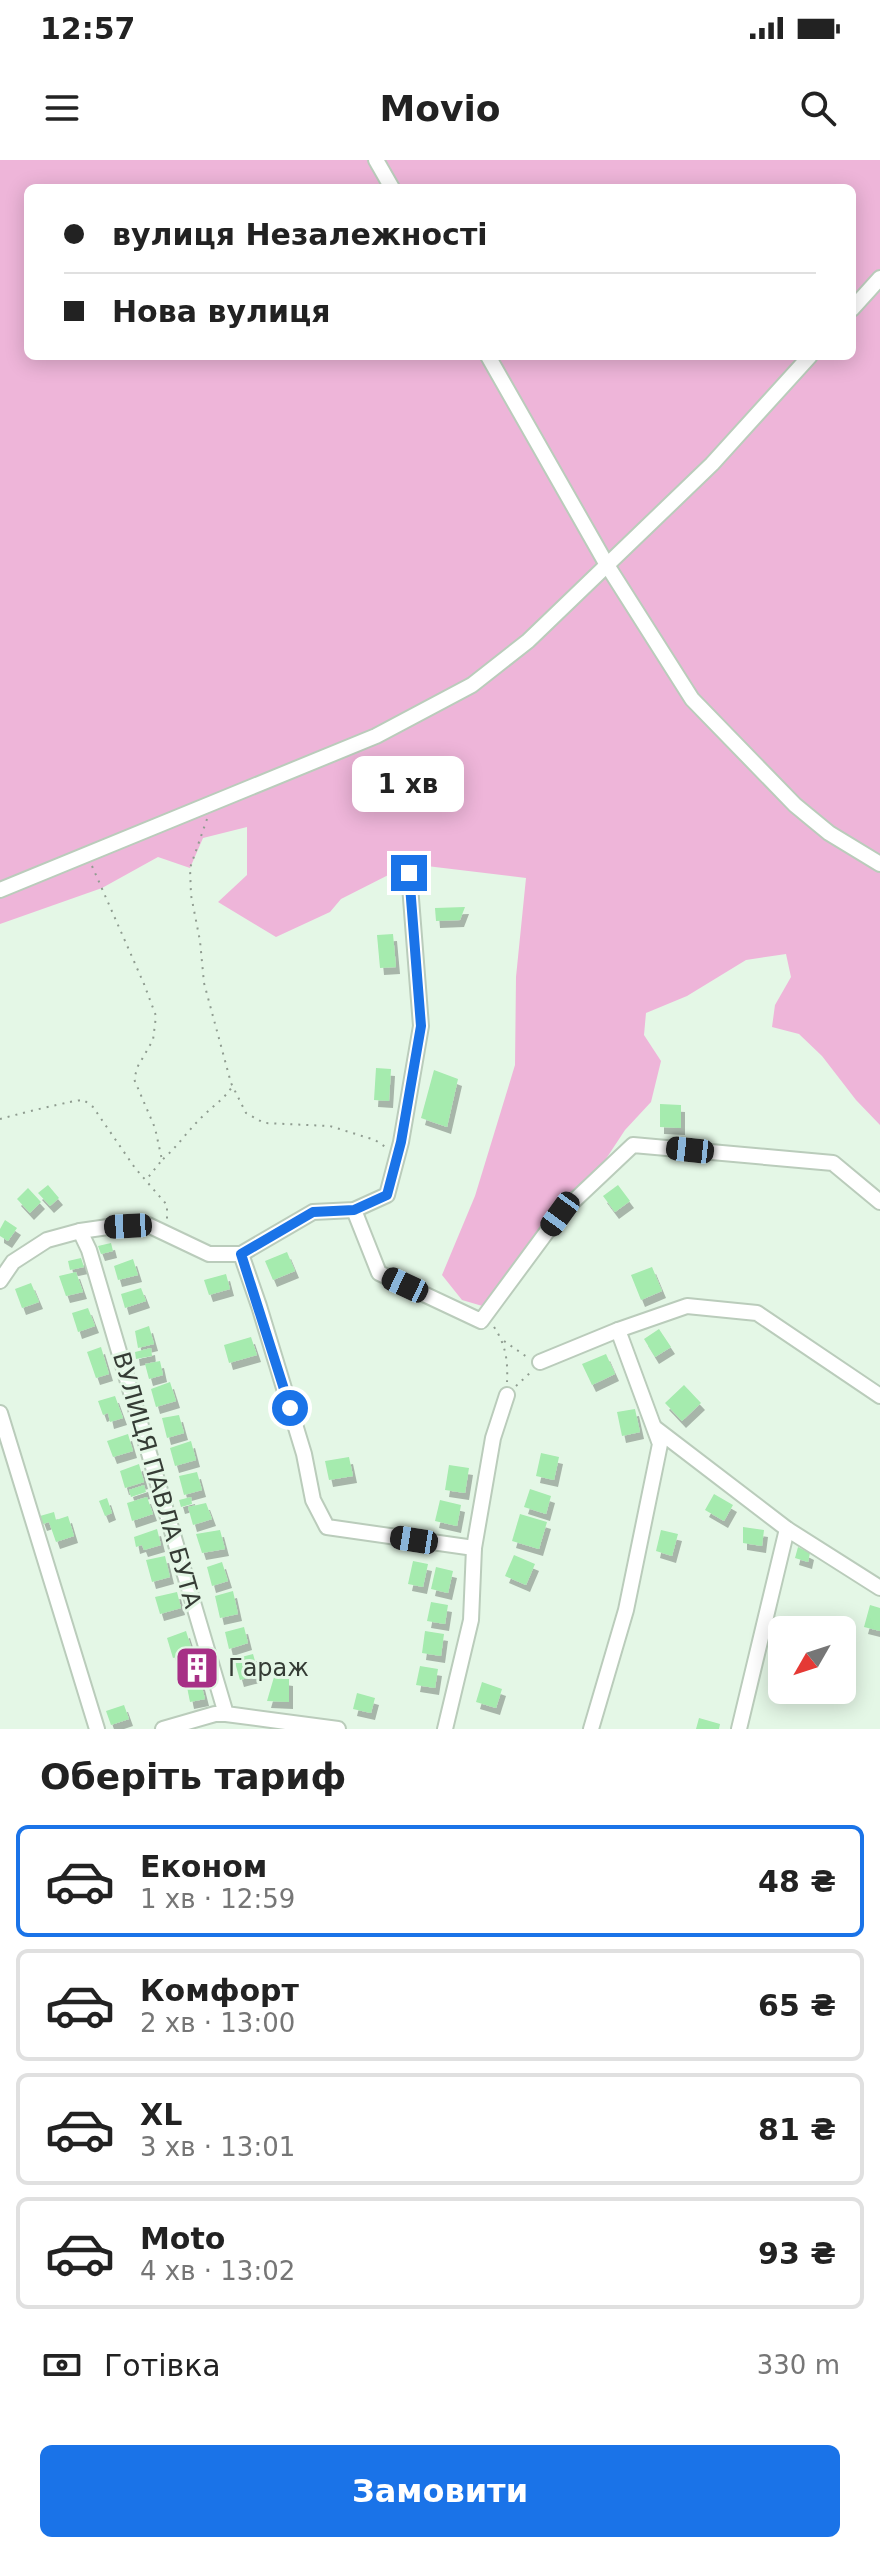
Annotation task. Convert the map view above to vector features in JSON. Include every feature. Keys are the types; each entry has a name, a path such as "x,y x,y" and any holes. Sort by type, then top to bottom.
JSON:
{"street":[{"path":"376,160 390,184"},
{"path":"856,305 880,278"},
{"path":"490,360 607,565 692,699 795,805 829,833 880,864"},
{"path":"0,890 376,736 472,685 528,641 712,464 806,360"},
{"path":"0,1281 13,1262 35,1247 47,1240 80,1231 148,1225 209,1254 241,1254 313,1212 354,1210 387,1195 421,1026 409,873"},
{"path":"354,1210 379,1273 481,1321 560,1214 633,1145 833,1163 880,1202"},
{"name":"ВУЛИЦЯ ПАВЛА БУТА","path":"80,1231 89,1250 226,1714"},
{"path":"241,1254 300,1443 313,1500 327,1527 474,1548"},
{"path":"540,1362 687,1306 757,1313 880,1396"},
{"path":"591,1729 626,1610 660,1444 618,1330"},
{"path":"445,1729 471,1620 474,1548 493,1438 507,1395"},
{"path":"0,1413 97,1729"},
{"path":"655,1428 787,1529 880,1588"},
{"path":"739,1729 787,1529"},
{"path":"163,1729 215,1714 338,1729"}],"path":[{"path":"213,803 190,868 191,895 204,983 232,1087 246,1113 264,1123 330,1126 375,1140 397,1155"},
{"path":"87,855 156,1016 153,1040 134,1079 155,1128 162,1160"},
{"path":"146,1180 232,1087"},
{"path":"0,1119 47,1109 70,1100 84,1100 93,1107 167,1205 167,1221 157,1230"},
{"path":"481,1321 493,1325 515,1350 540,1362 507,1395"},
{"path":"504,1341 507,1395"}],"shaded area":[{"path":"0,160 880,160 880,1125 822,1056 799,1034 772,1027 775,1005 791,977 786,954 746,960 687,996 646,1013 644,1035 661,1061 651,1102 625,1130 496,1310 462,1300 442,1275 475,1196 515,1065 516,977 526,878 410,864 341,899 330,912 276,937 218,902 247,875 247,827 203,838 190,868 158,857 102,888 0,924"}],"building":[{"path":"465,907 460,920 436,921 435,908"},
{"path":"393,934 396,967 380,968 377,935"},
{"path":"376,1068 391,1069 389,1101 374,1100"},
{"path":"434,1070 458,1079 447,1127 421,1118"},
{"path":"660,1104 681,1105 681,1128 660,1127"},
{"path":"48,1185 59,1198 50,1206 38,1193"},
{"path":"618,1185 630,1201 615,1212 603,1196"},
{"path":"28,1188 41,1202 30,1213 17,1199"},
{"path":"5,1220 17,1228 8,1241 0,1236"},
{"path":"111,1243 113,1251 101,1254 98,1246"},
{"path":"287,1252 295,1271 273,1280 265,1261"},
{"path":"81,1258 84,1267 70,1270 68,1261"},
{"path":"133,1259 138,1275 118,1280 114,1266"},
{"path":"652,1267 662,1291 641,1300 631,1275"},
{"path":"76,1272 83,1292 66,1296 59,1276"},
{"path":"226,1274 230,1289 209,1295 204,1280"},
{"path":"31,1283 39,1302 22,1308 15,1289"},
{"path":"141,1288 146,1301 125,1308 121,1294"},
{"path":"88,1308 95,1326 78,1332 72,1313"},
{"path":"149,1326 154,1344 138,1348 135,1331"},
{"path":"659,1329 671,1347 655,1357 644,1339"},
{"path":"251,1337 257,1355 229,1363 224,1345"},
{"path":"101,1347 109,1374 96,1378 87,1352"},
{"path":"151,1348 152,1356 136,1359 135,1352"},
{"path":"606,1354 615,1374 592,1385 582,1364"},
{"path":"160,1361 163,1375 149,1379 145,1364"},
{"path":"170,1382 176,1401 156,1407 151,1389"},
{"path":"684,1385 701,1403 682,1421 665,1403"},
{"path":"115,1396 123,1418 110,1422 108,1413 103,1415 98,1401"},
{"path":"635,1409 640,1432 622,1436 617,1412"},
{"path":"179,1415 184,1433 167,1438 162,1418"},
{"path":"128,1434 133,1451 113,1457 107,1441"},
{"path":"191,1441 196,1460 175,1466 170,1448"},
{"path":"541,1453 559,1457 554,1480 536,1476"},
{"path":"349,1457 353,1476 329,1480 325,1461"},
{"path":"139,1464 144,1482 125,1488 120,1471"},
{"path":"449,1465 469,1468 465,1493 445,1490"},
{"path":"197,1472 202,1490 184,1495 179,1476"},
{"path":"144,1485 146,1492 131,1497 129,1490"},
{"path":"530,1489 551,1496 546,1514 524,1507"},
{"path":"714,1494 733,1505 724,1521 705,1510"},
{"path":"147,1497 153,1514 132,1521 127,1503"},
{"path":"191,1497 192,1504 181,1507 179,1500"},
{"path":"107,1498 112,1513 105,1516 99,1501"},
{"path":"440,1500 461,1505 457,1526 435,1521"},
{"path":"206,1503 212,1519 193,1525 188,1507"},
{"path":"54,1512 56,1520 68,1516 74,1536 56,1542 49,1522 43,1524 40,1516"},
{"path":"520,1514 547,1522 539,1549 512,1541"},
{"path":"743,1527 764,1530 762,1546 743,1543"},
{"path":"157,1529 161,1545 144,1550 142,1545 136,1547 134,1537"},
{"path":"220,1530 225,1549 202,1553 196,1534"},
{"path":"661,1530 678,1534 672,1556 656,1551"},
{"path":"798,1547 810,1553 808,1562 795,1558"},
{"path":"514,1555 535,1564 526,1585 505,1576"},
{"path":"165,1556 170,1577 152,1582 146,1560"},
{"path":"413,1561 428,1564 423,1587 408,1584"},
{"path":"222,1562 228,1581 212,1586 207,1567"},
{"path":"436,1567 453,1571 448,1593 431,1589"},
{"path":"233,1591 238,1614 220,1618 215,1596"},
{"path":"177,1592 181,1608 160,1614 155,1597"},
{"path":"431,1602 448,1605 445,1624 427,1621"},
{"path":"870,1605 880,1608 880,1631 864,1627"},
{"path":"244,1627 248,1643 229,1649 225,1632"},
{"path":"186,1631 193,1653 173,1658 167,1638"},
{"path":"425,1631 444,1634 441,1656 422,1653"},
{"path":"253,1654 259,1675 240,1680 234,1659"},
{"name":"Гараж","path":"204,1661 206,1670 190,1674 187,1666"},
{"path":"420,1666 438,1669 435,1688 416,1685"},
{"path":"274,1677 289,1679 289,1702 267,1701"},
{"path":"200,1679 205,1699 190,1702 186,1682"},
{"path":"482,1682 502,1689 496,1708 476,1702"},
{"path":"357,1693 375,1698 371,1713 353,1709"},
{"path":"124,1705 129,1719 111,1725 106,1711"},
{"path":"699,1718 720,1724 719,1729 696,1729"}],"place":[{"name":"Гараж","path":"197,1668"}],"route":[{"path":"290,1408 241,1254 313,1212 354,1210 387,1195 401,1142 421,1026 409,873"}]}
